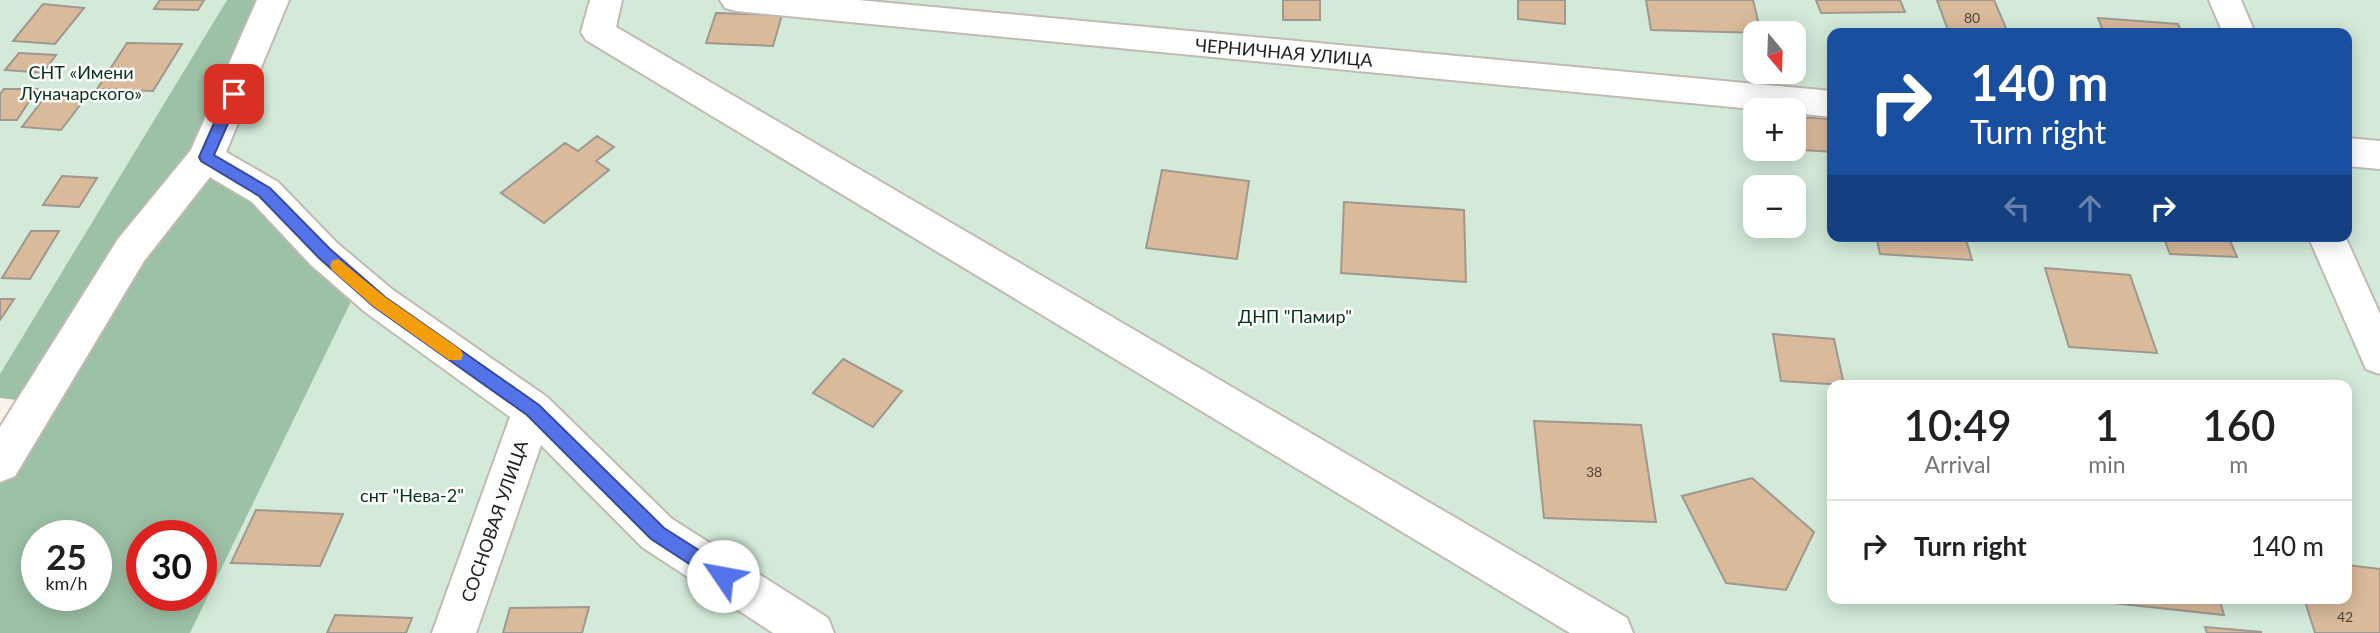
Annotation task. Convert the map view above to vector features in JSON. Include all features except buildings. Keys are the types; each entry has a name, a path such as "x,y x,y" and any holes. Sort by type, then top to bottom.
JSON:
{"street":[{"path":"0,463 131,250 206,157 273,0"},
{"path":"606,0 598,32 1611,633"},
{"name":"ЧЕРНИЧНАЯ УЛИЦА","path":"736,0 1827,104"},
{"path":"2225,0 2237,28"},
{"path":"2352,152 2380,155"},
{"path":"206,157 265,192 324,254 379,301 533,410 657,533 812,633"},
{"path":"2329,242 2380,357"},
{"name":"СОСНОВАЯ УЛИЦА","path":"454,633 533,410"}],"green space":[{"name":"СНТ «Имени Луначарского»","path":"0,0 227,0 0,374"},
{"path":"227,0 273,0 211,148 361,281 217,577 217,520 126,520 126,611 201,611 190,633 0,633 0,464 34,402 0,398 0,374"},
{"name":"ДНП \"Памир\"","path":"273,0 2380,0 2380,633 190,633 201,611 217,611 217,577 361,281 214,154"}],"slow traffic":[{"path":"338,265 379,301 455,355"}],"route":[{"path":"234,94 206,157 265,192 324,254 379,301 533,410 657,533 723,576"}],"park label":[{"name":"снт \"Нева-2\"","path":"412,495"}]}
